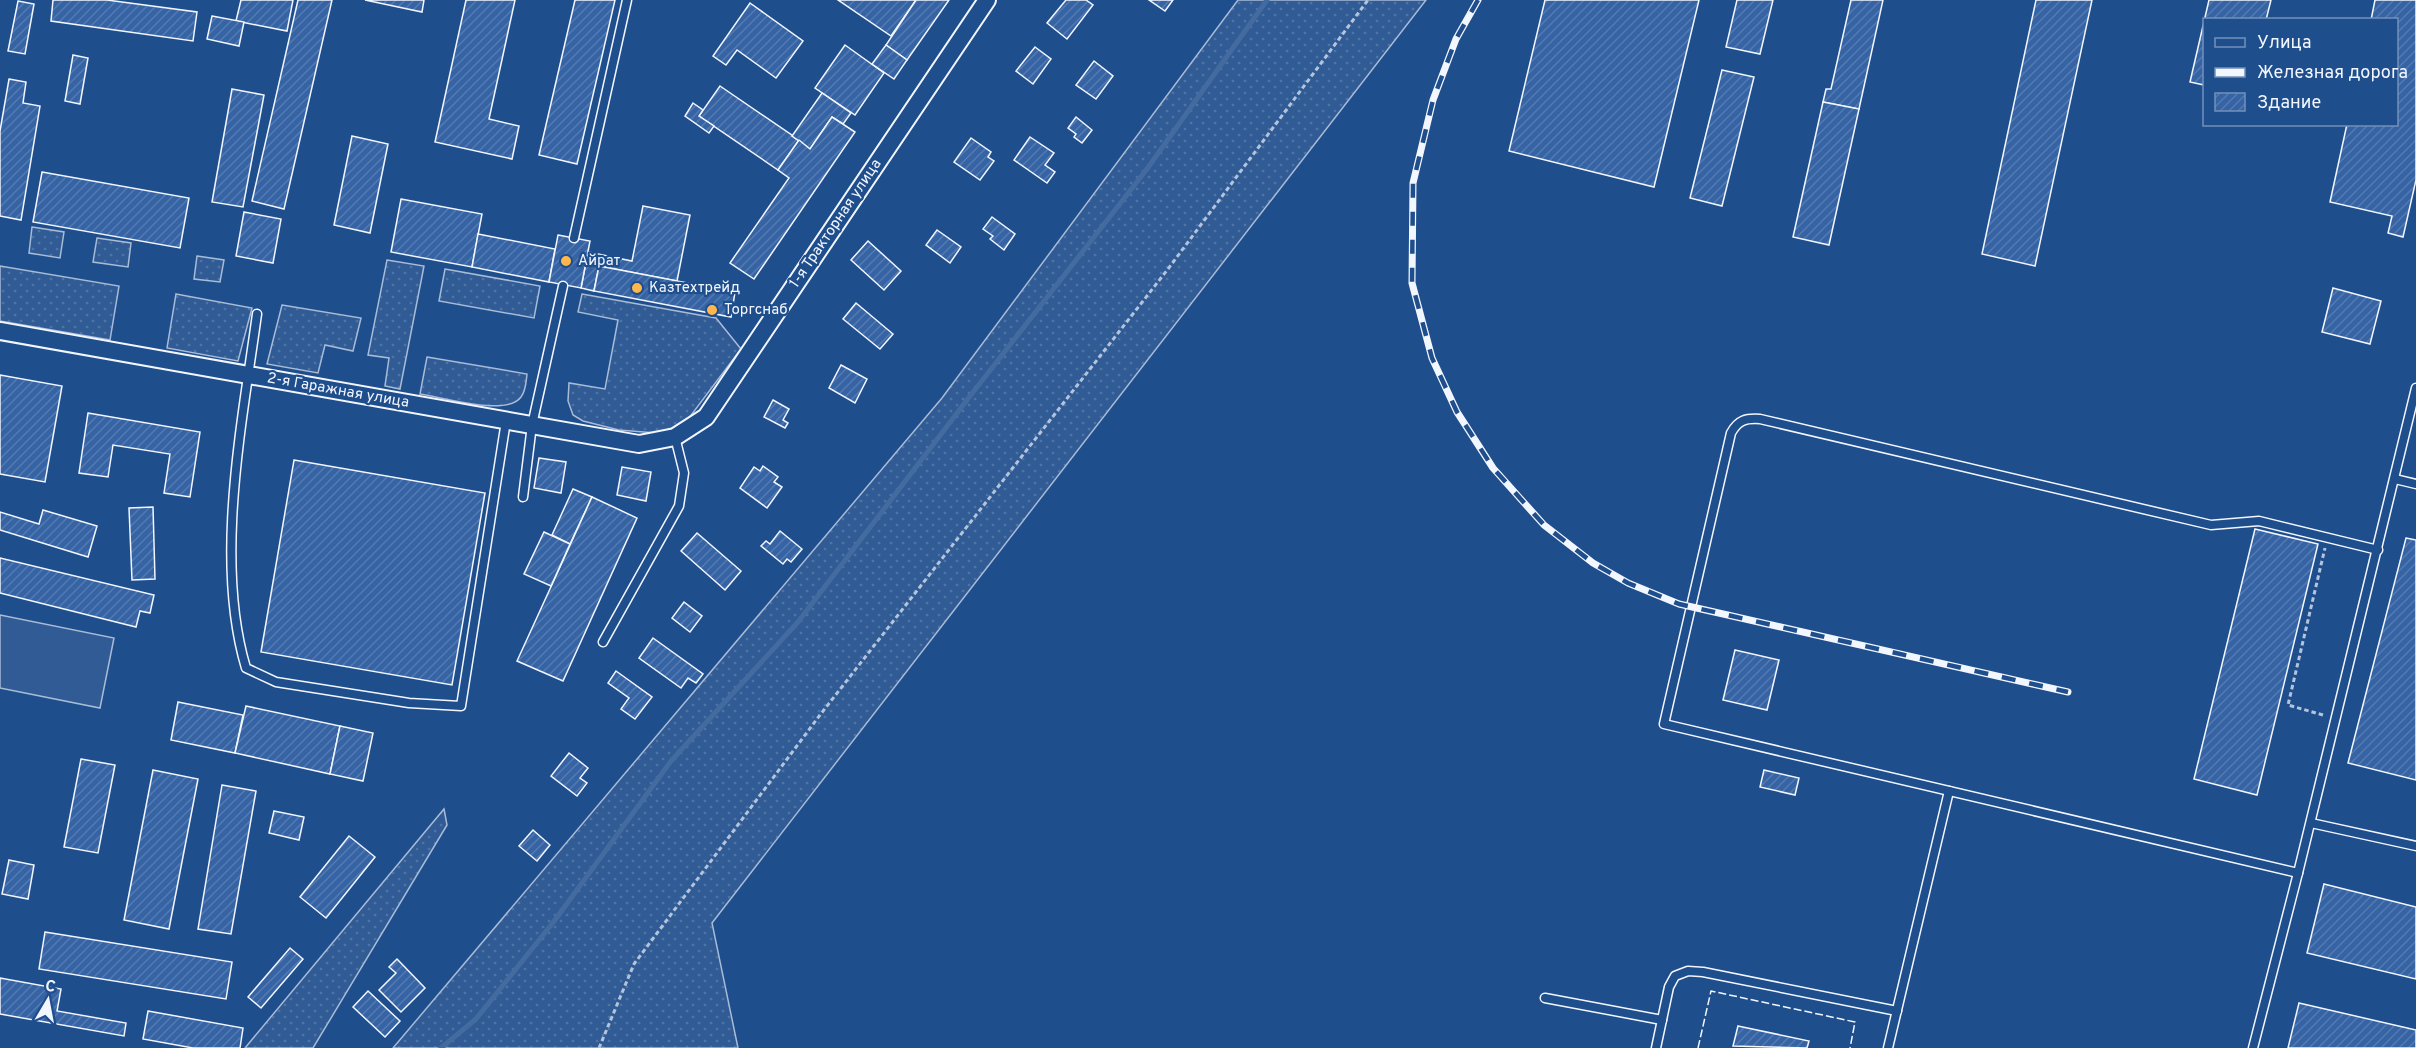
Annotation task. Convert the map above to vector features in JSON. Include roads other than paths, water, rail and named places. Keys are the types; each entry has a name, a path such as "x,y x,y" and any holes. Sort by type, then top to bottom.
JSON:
{"street":[{"name":"1-я Тракторная улица","path":"675,437 706,417 987,0"},
{"name":"2-я Гаражная улица","path":"0,331 639,444 675,437"}],"lane":[{"path":"574,238 627,0"},
{"path":"523,497 532,425 563,286"},
{"path":"257,314 240,442 232,527 232,573 239,646 246,669 276,682 410,703 461,706 506,421"},
{"path":"2253,1048 2311,823 2416,388"},
{"path":"2298,873 1664,724 1731,433 1736,424 1747,418 1760,419 2211,525 2259,521 2378,550"},
{"path":"603,642 679,506 684,473 675,437"},
{"path":"2395,479 2416,484"},
{"path":"1888,1048 1949,791"},
{"path":"2311,823 2416,846"},
{"path":"1656,1048 1669,987 1675,976 1688,971 1703,972 1897,1011"},
{"path":"1545,998 1662,1020"}],"waterway":[{"path":"441,1048 476,1019 555,920 671,761 798,622 1147,169 1267,0"}],"railway":[{"path":"1478,0 1456,39 1433,100 1413,183 1412,283 1432,358 1457,412 1493,468 1544,525 1593,563 1628,583 1679,604 2068,692"}],"place":[{"name":"Айрат","path":"566,261"},
{"name":"Казтехтрейд","path":"637,288"},
{"name":"Торгснаб","path":"712,310"}]}
